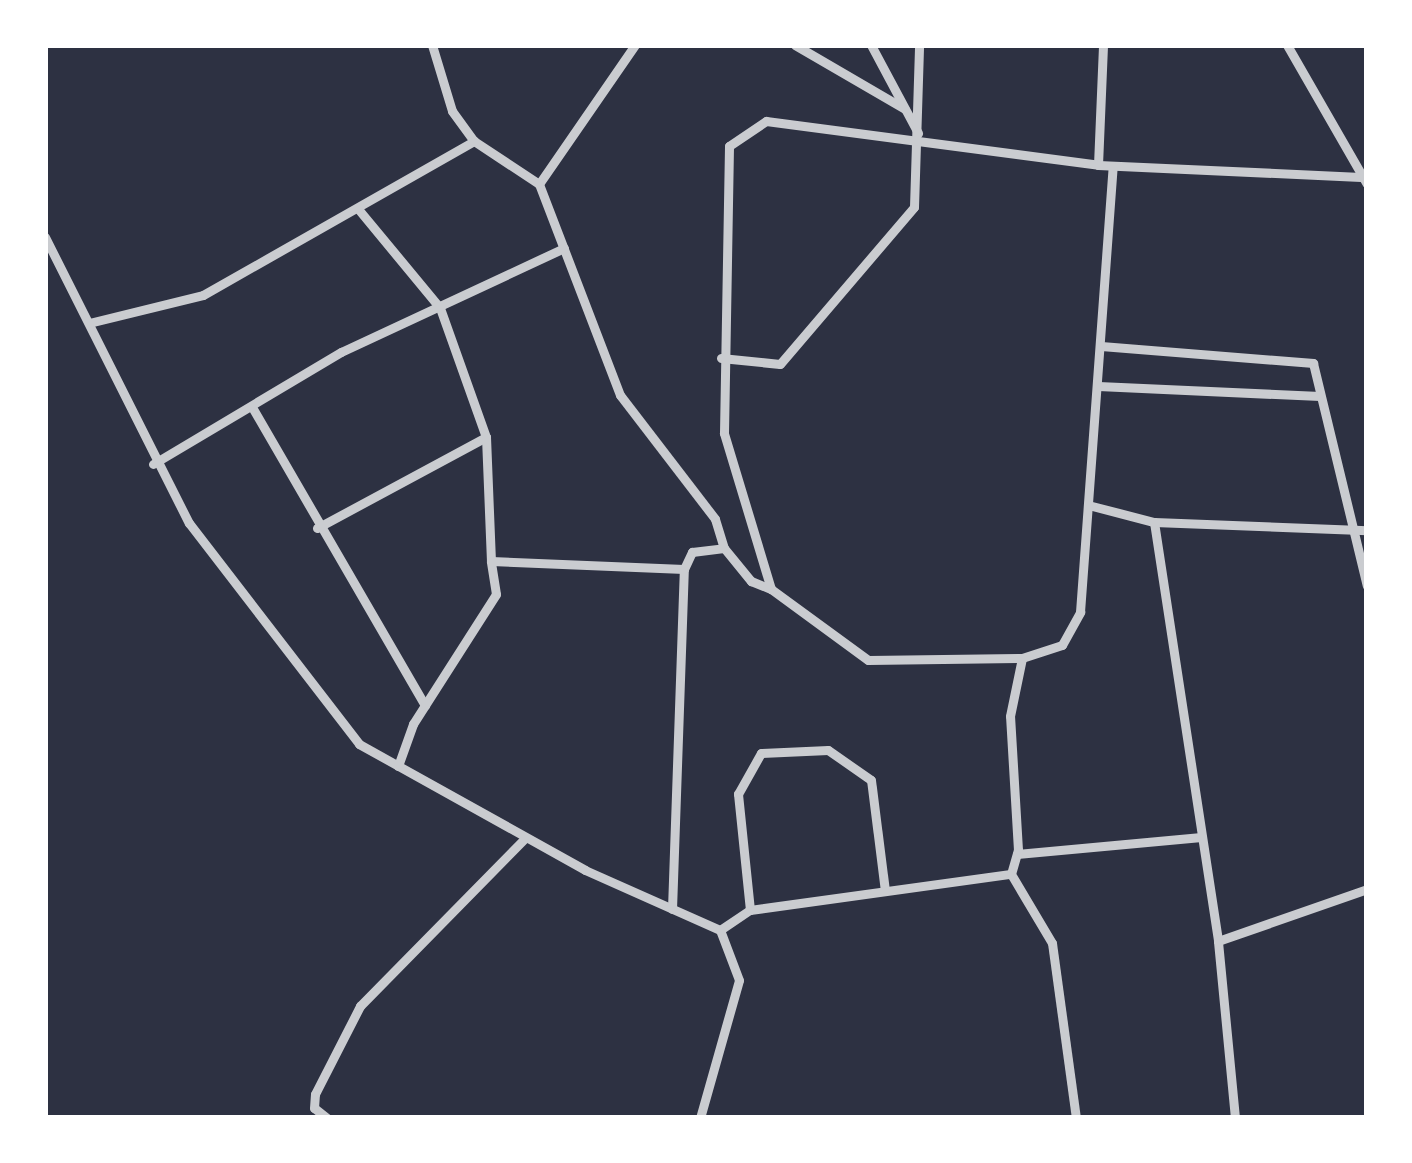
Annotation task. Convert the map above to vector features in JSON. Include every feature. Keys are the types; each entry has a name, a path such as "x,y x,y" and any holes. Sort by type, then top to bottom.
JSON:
{"street":[{"path":"432,45 452,111 474,141 539,184 620,395 715,519 724,548 751,581 771,589 868,660 1022,658 1062,645 1080,612 1092,506 1113,166"},
{"path":"539,184 635,45"},
{"path":"795,45 905,109"},
{"path":"871,45 919,136"},
{"path":"721,358 780,364 914,207 919,45"},
{"path":"1098,165 1104,45"},
{"path":"1287,45 1364,180"},
{"path":"771,589 724,433 721,358 728,146 746,127 766,121 919,136 1098,165 1364,180"},
{"path":"90,323 203,295 360,210 474,141"},
{"path":"360,210 440,308 486,437 496,594 425,706 398,766"},
{"path":"45,237 90,323 153,464 359,744 524,839 720,930 739,980 700,1118"},
{"path":"153,464 341,352 564,248"},
{"path":"1100,346 1313,363 1351,535 1367,586"},
{"path":"1098,386 1320,396"},
{"path":"252,407 316,528 425,706"},
{"path":"316,528 486,437"},
{"path":"1092,506 1154,522 1351,535 1367,530"},
{"path":"1154,522 1218,941 1235,1118"},
{"path":"672,909 684,569 692,552 724,548"},
{"path":"491,561 684,569"},
{"path":"1022,658 1010,716 1017,854 1011,874 1052,943 1076,1118"},
{"path":"750,910 738,794 762,753 828,750 871,780 885,892"},
{"path":"1017,854 1201,838"},
{"path":"328,1118 314,1108 314,1094 360,1006 524,839"},
{"path":"720,930 750,910 1011,874"},
{"path":"1218,941 1367,888"}]}
